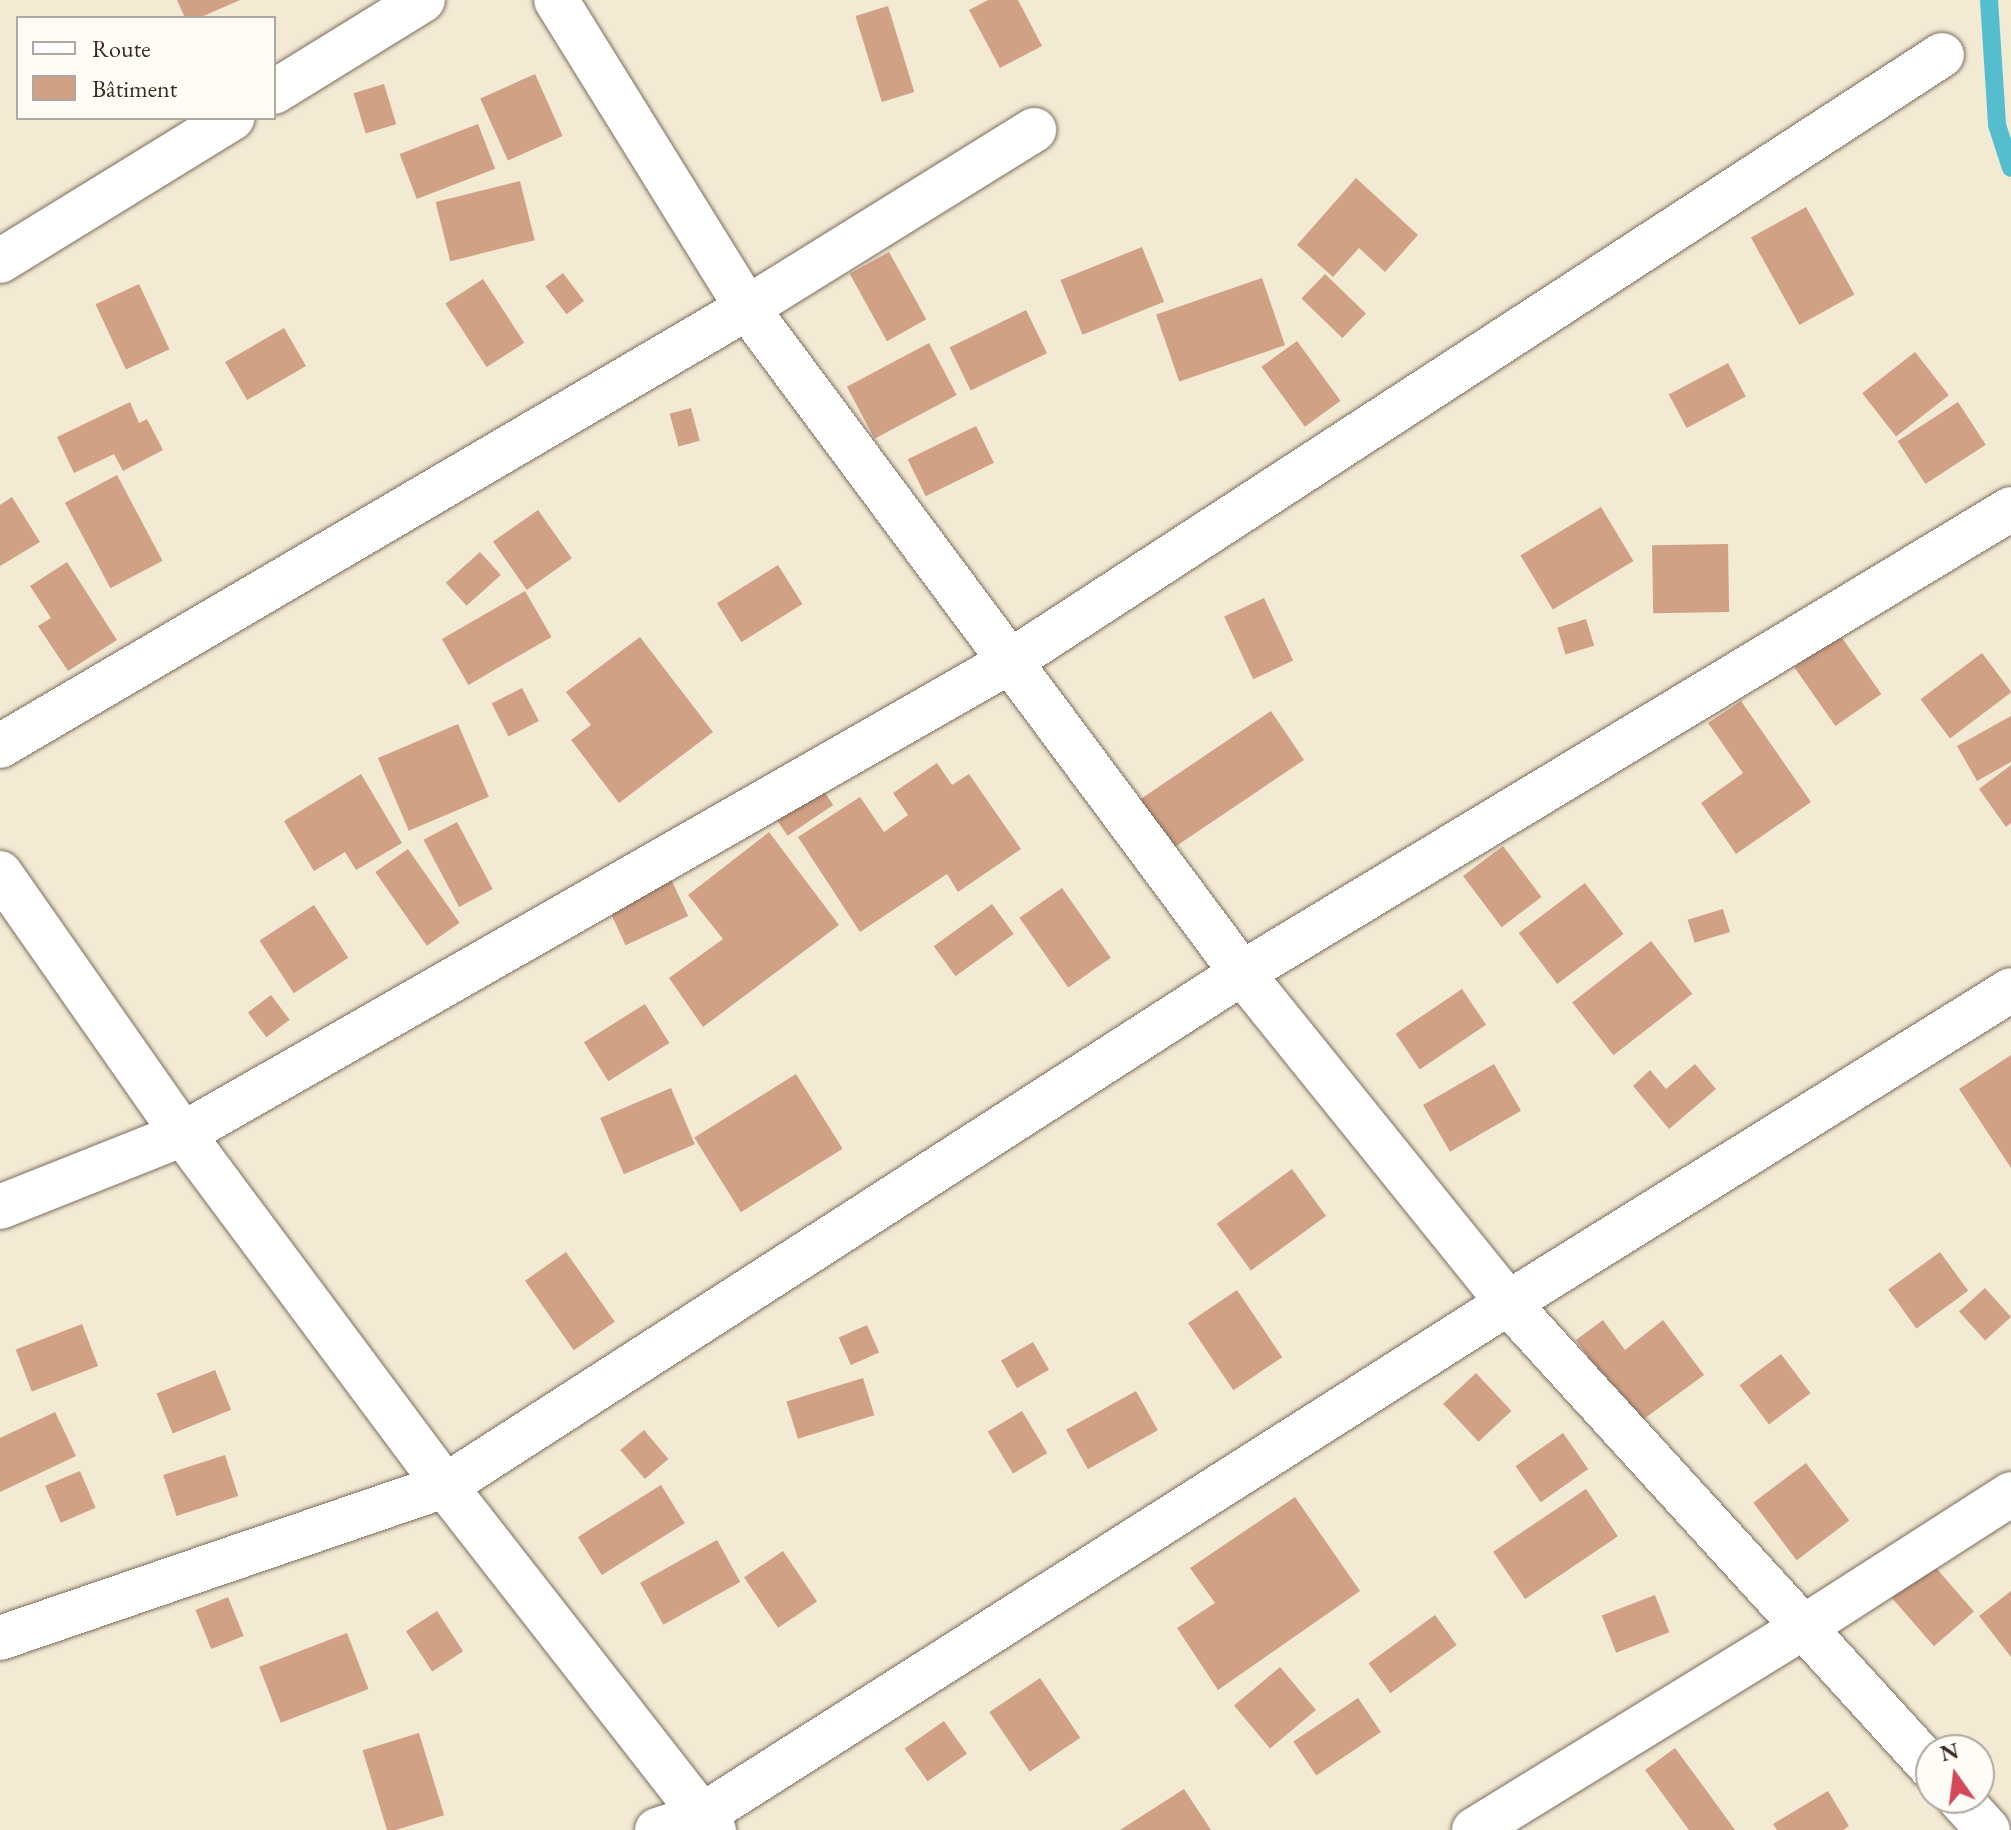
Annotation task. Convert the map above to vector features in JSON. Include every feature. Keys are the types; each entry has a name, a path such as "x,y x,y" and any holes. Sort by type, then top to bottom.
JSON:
{"street":[{"path":"276,91 423,0"},
{"path":"556,0 747,308 1242,973 1508,1303 1915,1749"},
{"path":"0,1207 183,1134 1009,662 1942,55"},
{"path":"0,261 229,120"},
{"path":"0,746 747,308 1034,130"},
{"path":"0,1638 445,1486 1242,973 2011,509"},
{"path":"0,873 183,1134 445,1486 708,1823"},
{"path":"657,1830 708,1823 1508,1303 2011,990"},
{"path":"1474,1830 1804,1627 2011,1494"},
{"path":"1974,1814 1988,1830"}],"building":[{"path":"177,0 240,0 204,16 184,16"},
{"path":"988,0 1018,0 1042,46 1000,68 969,10"},
{"path":"888,6 914,92 882,102 855,16"},
{"path":"535,74 563,136 508,161 480,98"},
{"path":"384,84 396,124 366,134 353,93"},
{"path":"478,124 495,169 417,199 400,154"},
{"path":"1356,178 1418,235 1385,272 1359,248 1333,277 1297,245"},
{"path":"520,181 535,240 450,261 436,202"},
{"path":"1806,207 1854,294 1799,325 1751,238"},
{"path":"1142,247 1164,302 1083,335 1060,280"},
{"path":"889,252 926,319 887,341 850,274"},
{"path":"563,273 584,301 566,314 545,286"},
{"path":"1325,274 1366,314 1342,338 1301,298"},
{"path":"1262,278 1285,345 1179,382 1156,314"},
{"path":"483,279 524,343 487,367 445,304"},
{"path":"139,284 169,349 126,370 95,304"},
{"path":"1026,310 1047,353 971,390 950,347"},
{"path":"284,328 306,366 247,400 225,362"},
{"path":"1297,341 1340,401 1305,427 1261,367"},
{"path":"929,343 957,395 875,439 847,387"},
{"path":"1915,352 1949,395 1896,437 1862,393"},
{"path":"1728,363 1746,397 1687,428 1669,394"},
{"path":"130,402 139,423 147,419 163,450 123,471 114,454 74,473 57,437"},
{"path":"1958,402 1986,445 1925,484 1898,441"},
{"path":"691,408 700,441 679,447 670,414"},
{"path":"976,426 994,463 926,496 908,459"},
{"path":"117,475 163,561 110,588 65,503"},
{"path":"12,497 40,542 0,566 0,505"},
{"path":"1601,507 1633,561 1553,609 1520,555"},
{"path":"538,510 572,558 527,590 493,542"},
{"path":"1728,544 1729,612 1653,613 1652,545"},
{"path":"480,552 501,575 467,606 446,583"},
{"path":"67,562 117,640 68,671 38,626 51,618 30,586"},
{"path":"778,565 802,604 741,642 717,603"},
{"path":"525,591 552,637 468,685 442,639"},
{"path":"1264,598 1293,661 1253,679 1224,617"},
{"path":"1586,619 1594,646 1565,655 1557,628"},
{"path":"1840,635 1881,694 1835,726 1794,667"},
{"path":"640,637 713,732 619,803 571,740 591,725 566,692"},
{"path":"1982,653 2011,693 1950,738 1921,699"},
{"path":"522,688 539,721 509,736 492,703"},
{"path":"1741,701 1811,802 1736,854 1701,803 1743,773 1708,723"},
{"path":"1271,711 1304,760 1172,849 1139,800"},
{"path":"2011,716 2011,762 1977,781 1957,746"},
{"path":"458,724 489,797 409,831 378,758"},
{"path":"937,763 952,785 969,774 1021,849 958,892 947,874 860,932 798,837 860,797 884,832 908,815 893,793"},
{"path":"2011,765 2011,823 2006,827 1979,789"},
{"path":"361,774 402,843 356,870 345,852 314,871 284,821"},
{"path":"817,781 833,805 788,836 771,812"},
{"path":"457,822 493,889 459,907 423,840"},
{"path":"769,832 839,925 703,1027 669,978 723,939 688,895"},
{"path":"1503,846 1542,897 1502,927 1463,876"},
{"path":"408,849 460,923 427,946 375,872"},
{"path":"670,877 688,916 626,945 607,906"},
{"path":"1585,883 1624,934 1557,984 1519,933"},
{"path":"1062,888 1111,958 1068,987 1019,918"},
{"path":"992,904 1014,934 955,976 934,946"},
{"path":"314,905 348,958 294,993 259,940"},
{"path":"1723,909 1730,932 1695,943 1688,920"},
{"path":"1651,941 1692,994 1613,1055 1572,1003"},
{"path":"1462,989 1486,1025 1420,1069 1396,1034"},
{"path":"271,995 290,1020 266,1037 248,1012"},
{"path":"645,1004 669,1043 608,1081 584,1042"},
{"path":"2011,1055 2011,1168 1959,1089"},
{"path":"1494,1064 1521,1111 1450,1152 1423,1105"},
{"path":"1695,1064 1716,1089 1669,1129 1633,1086 1650,1070 1666,1089"},
{"path":"796,1074 843,1149 741,1212 694,1138"},
{"path":"671,1088 695,1144 624,1174 600,1118"},
{"path":"1292,1169 1326,1216 1251,1271 1217,1224"},
{"path":"566,1252 615,1322 574,1350 525,1281"},
{"path":"1940,1252 1968,1291 1916,1328 1888,1290"},
{"path":"1985,1288 2011,1317 1985,1340 1959,1311"},
{"path":"1237,1290 1282,1357 1233,1390 1188,1323"},
{"path":"1603,1320 1625,1350 1663,1320 1704,1375 1637,1424 1576,1340"},
{"path":"82,1324 98,1366 32,1391 16,1349"},
{"path":"867,1325 879,1352 851,1365 839,1338"},
{"path":"1033,1342 1049,1370 1017,1388 1001,1360"},
{"path":"1781,1354 1810,1393 1769,1424 1739,1385"},
{"path":"215,1370 231,1410 173,1433 157,1394"},
{"path":"1476,1373 1511,1411 1479,1442 1443,1404"},
{"path":"863,1378 874,1415 798,1439 786,1401"},
{"path":"1136,1391 1158,1430 1088,1469 1066,1430"},
{"path":"1022,1411 1047,1453 1013,1474 988,1432"},
{"path":"55,1412 76,1456 0,1492 0,1438"},
{"path":"644,1430 668,1459 645,1479 620,1450"},
{"path":"1563,1433 1588,1469 1541,1502 1515,1466"},
{"path":"225,1455 238,1496 176,1516 163,1475"},
{"path":"1806,1463 1849,1521 1797,1560 1753,1503"},
{"path":"80,1471 96,1508 61,1523 45,1486"},
{"path":"661,1485 685,1523 602,1575 578,1537"},
{"path":"1586,1489 1618,1536 1525,1599 1493,1552"},
{"path":"1295,1497 1360,1591 1218,1690 1177,1628 1215,1603 1190,1568"},
{"path":"717,1540 740,1582 663,1625 640,1583"},
{"path":"783,1551 817,1602 778,1628 744,1577"},
{"path":"1930,1561 1974,1612 1934,1646 1890,1596"},
{"path":"2011,1591 2011,1657 1979,1616"},
{"path":"1655,1595 1669,1632 1616,1653 1602,1615"},
{"path":"228,1597 244,1636 211,1649 196,1610"},
{"path":"437,1611 463,1651 432,1671 406,1631"},
{"path":"1435,1615 1457,1645 1390,1693 1369,1663"},
{"path":"347,1633 369,1689 281,1723 259,1667"},
{"path":"1280,1667 1316,1710 1270,1748 1234,1706"},
{"path":"1040,1678 1080,1738 1030,1772 989,1712"},
{"path":"1358,1698 1381,1732 1316,1776 1293,1742"},
{"path":"944,1721 967,1754 928,1781 905,1749"},
{"path":"419,1733 444,1815 387,1830 363,1750"},
{"path":"1675,1748 1735,1830 1689,1830 1645,1770"},
{"path":"1184,1789 1211,1830 1120,1830"},
{"path":"1828,1791 1849,1826 1843,1830 1777,1830 1773,1824"}],"waterway":[{"path":"1989,0 1997,125 2011,168"}]}
